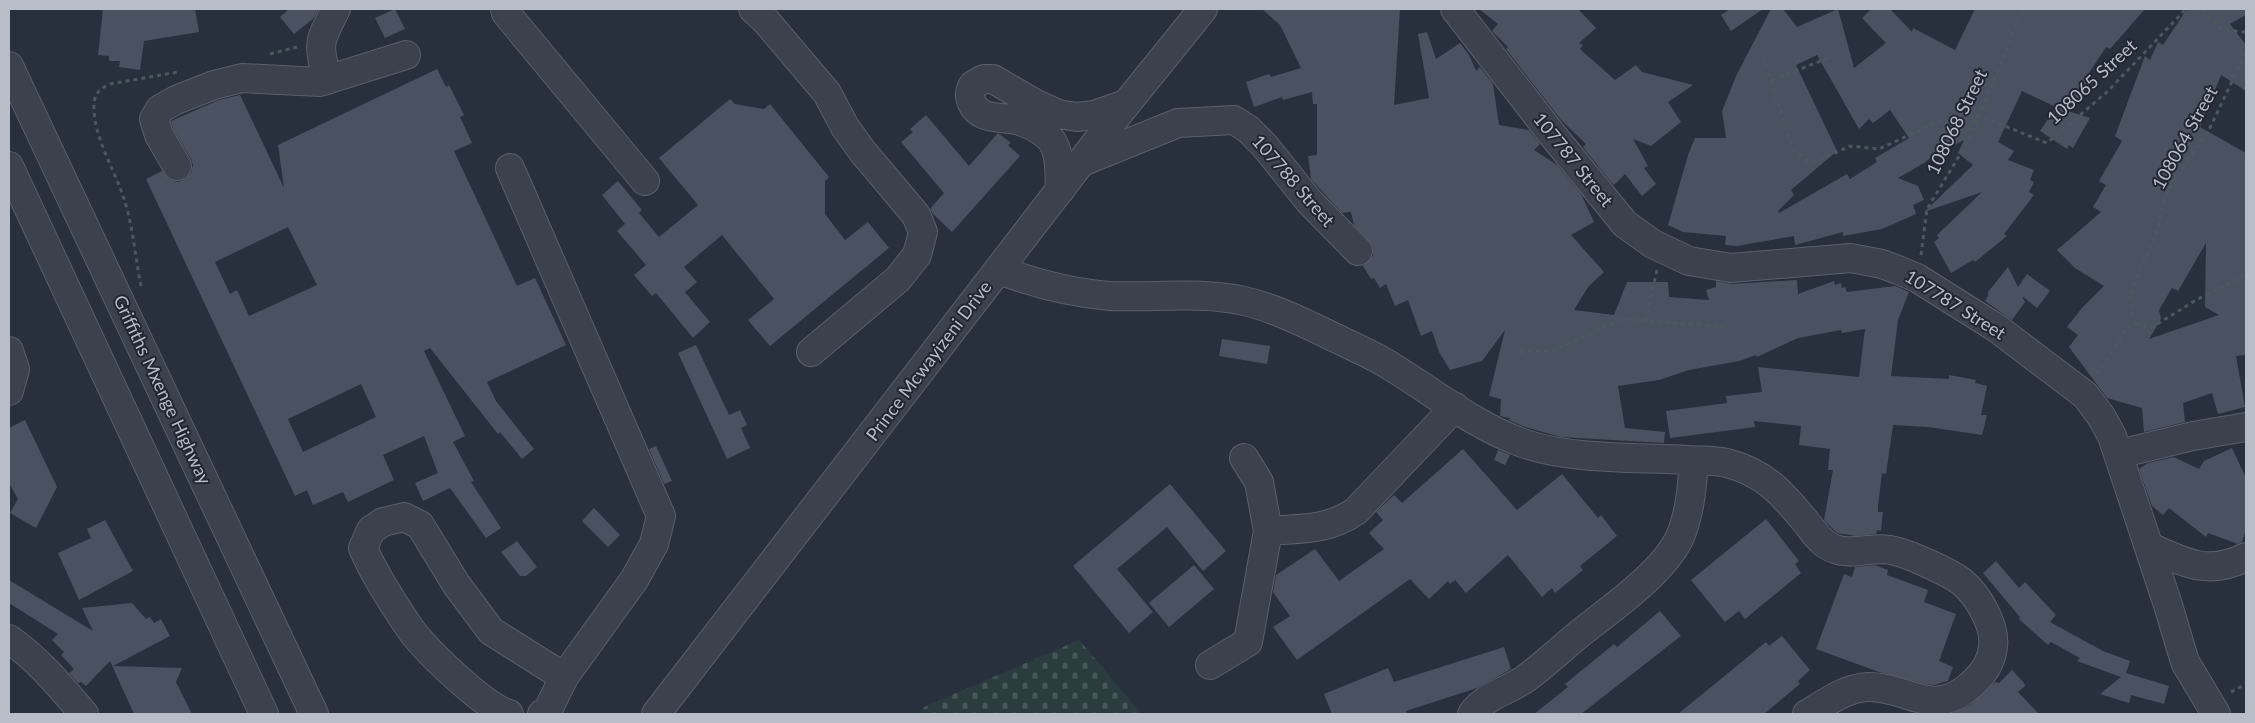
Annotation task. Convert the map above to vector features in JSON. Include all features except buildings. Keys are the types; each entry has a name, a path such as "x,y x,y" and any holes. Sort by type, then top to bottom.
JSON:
{"street":[{"path":"327,80 320,50 320,40 336,9"},
{"path":"505,9 506,13 645,180"},
{"path":"753,9 795,53 827,93 845,127 863,152 916,215 923,232 918,254 898,279 811,352"},
{"name":"Prince Mcwayizeni Drive","path":"656,714 1126,104 1204,9"},
{"name":"107787 Street","path":"1455,9 1550,133 1625,224 1662,249 1690,261 1731,268 1852,258 1882,264 1917,278 1998,329 2085,395 2101,416 2119,454 2185,662 2216,714"},
{"path":"177,166 159,135 154,119 160,109 176,100 214,85 242,78 296,82 327,80 406,55"},
{"name":"Griffiths Mxenge Highway","path":"9,66 314,714"},
{"path":"1060,190 1058,158 1052,142 1040,130 1020,121 979,112 973,107 970,98 972,85 984,79 993,78 1036,104 1058,114 1077,117 1094,116 1126,104"},
{"name":"107788 Street","path":"1082,162 1178,123 1234,120 1258,139 1310,201 1358,251"},
{"path":"9,166 264,714"},
{"path":"510,168 606,392 650,486 661,516 654,544 634,580 564,678 547,714"},
{"path":"998,270 1033,282 1106,296 1209,296 1243,301 1307,324 1388,364 1455,407 1518,442 1541,449 1725,463 1760,475 1777,488 1822,542 1834,549 1846,551 1893,550 1928,564 1962,582 1986,614 1993,632 1994,646 1987,669 1969,687 1952,698 1925,701 1883,688 1867,687 1833,698 1807,714"},
{"path":"9,351 15,369 9,391"},
{"path":"1268,531 1328,526 1356,511 1455,407"},
{"path":"2119,454 2194,436 2246,427"},
{"path":"1210,665 1248,642 1268,531 1259,482 1244,458"},
{"path":"1472,714 1487,701 1518,684 1540,668 1630,594 1668,556 1679,539 1687,516 1694,461"},
{"path":"508,714 476,696 410,629 371,566 363,548 371,530 383,522 397,517 404,517 420,526 456,584 491,631 564,678"},
{"path":"2150,547 2178,560 2209,568 2225,565 2246,557"},
{"path":"9,639 24,649 63,689 84,714"}],"path":[{"name":"108068 Street","path":"1917,278 1927,209 1967,143 2006,55 2022,9"},
{"name":"108065 Street","path":"1978,115 2047,143 2107,92 2186,9"},
{"path":"2203,9 2222,30 2246,32"},
{"name":"108064 Street","path":"2135,324 2129,296 2156,234 2166,196 2184,165 2208,132 2246,52"},
{"path":"1763,57 1793,149 1806,160 1815,162 1850,146 1879,149 1942,120 1962,131 1968,128 1978,115"},
{"path":"1772,80 1831,57"},
{"path":"1646,321 1662,249"},
{"path":"2085,395 2128,327 2135,324 2151,328 2196,300 2246,275"},
{"path":"1520,352 1552,351 1622,320 1726,327"}],"green space":[{"path":"1079,640 1142,714 919,714 924,707"}]}
